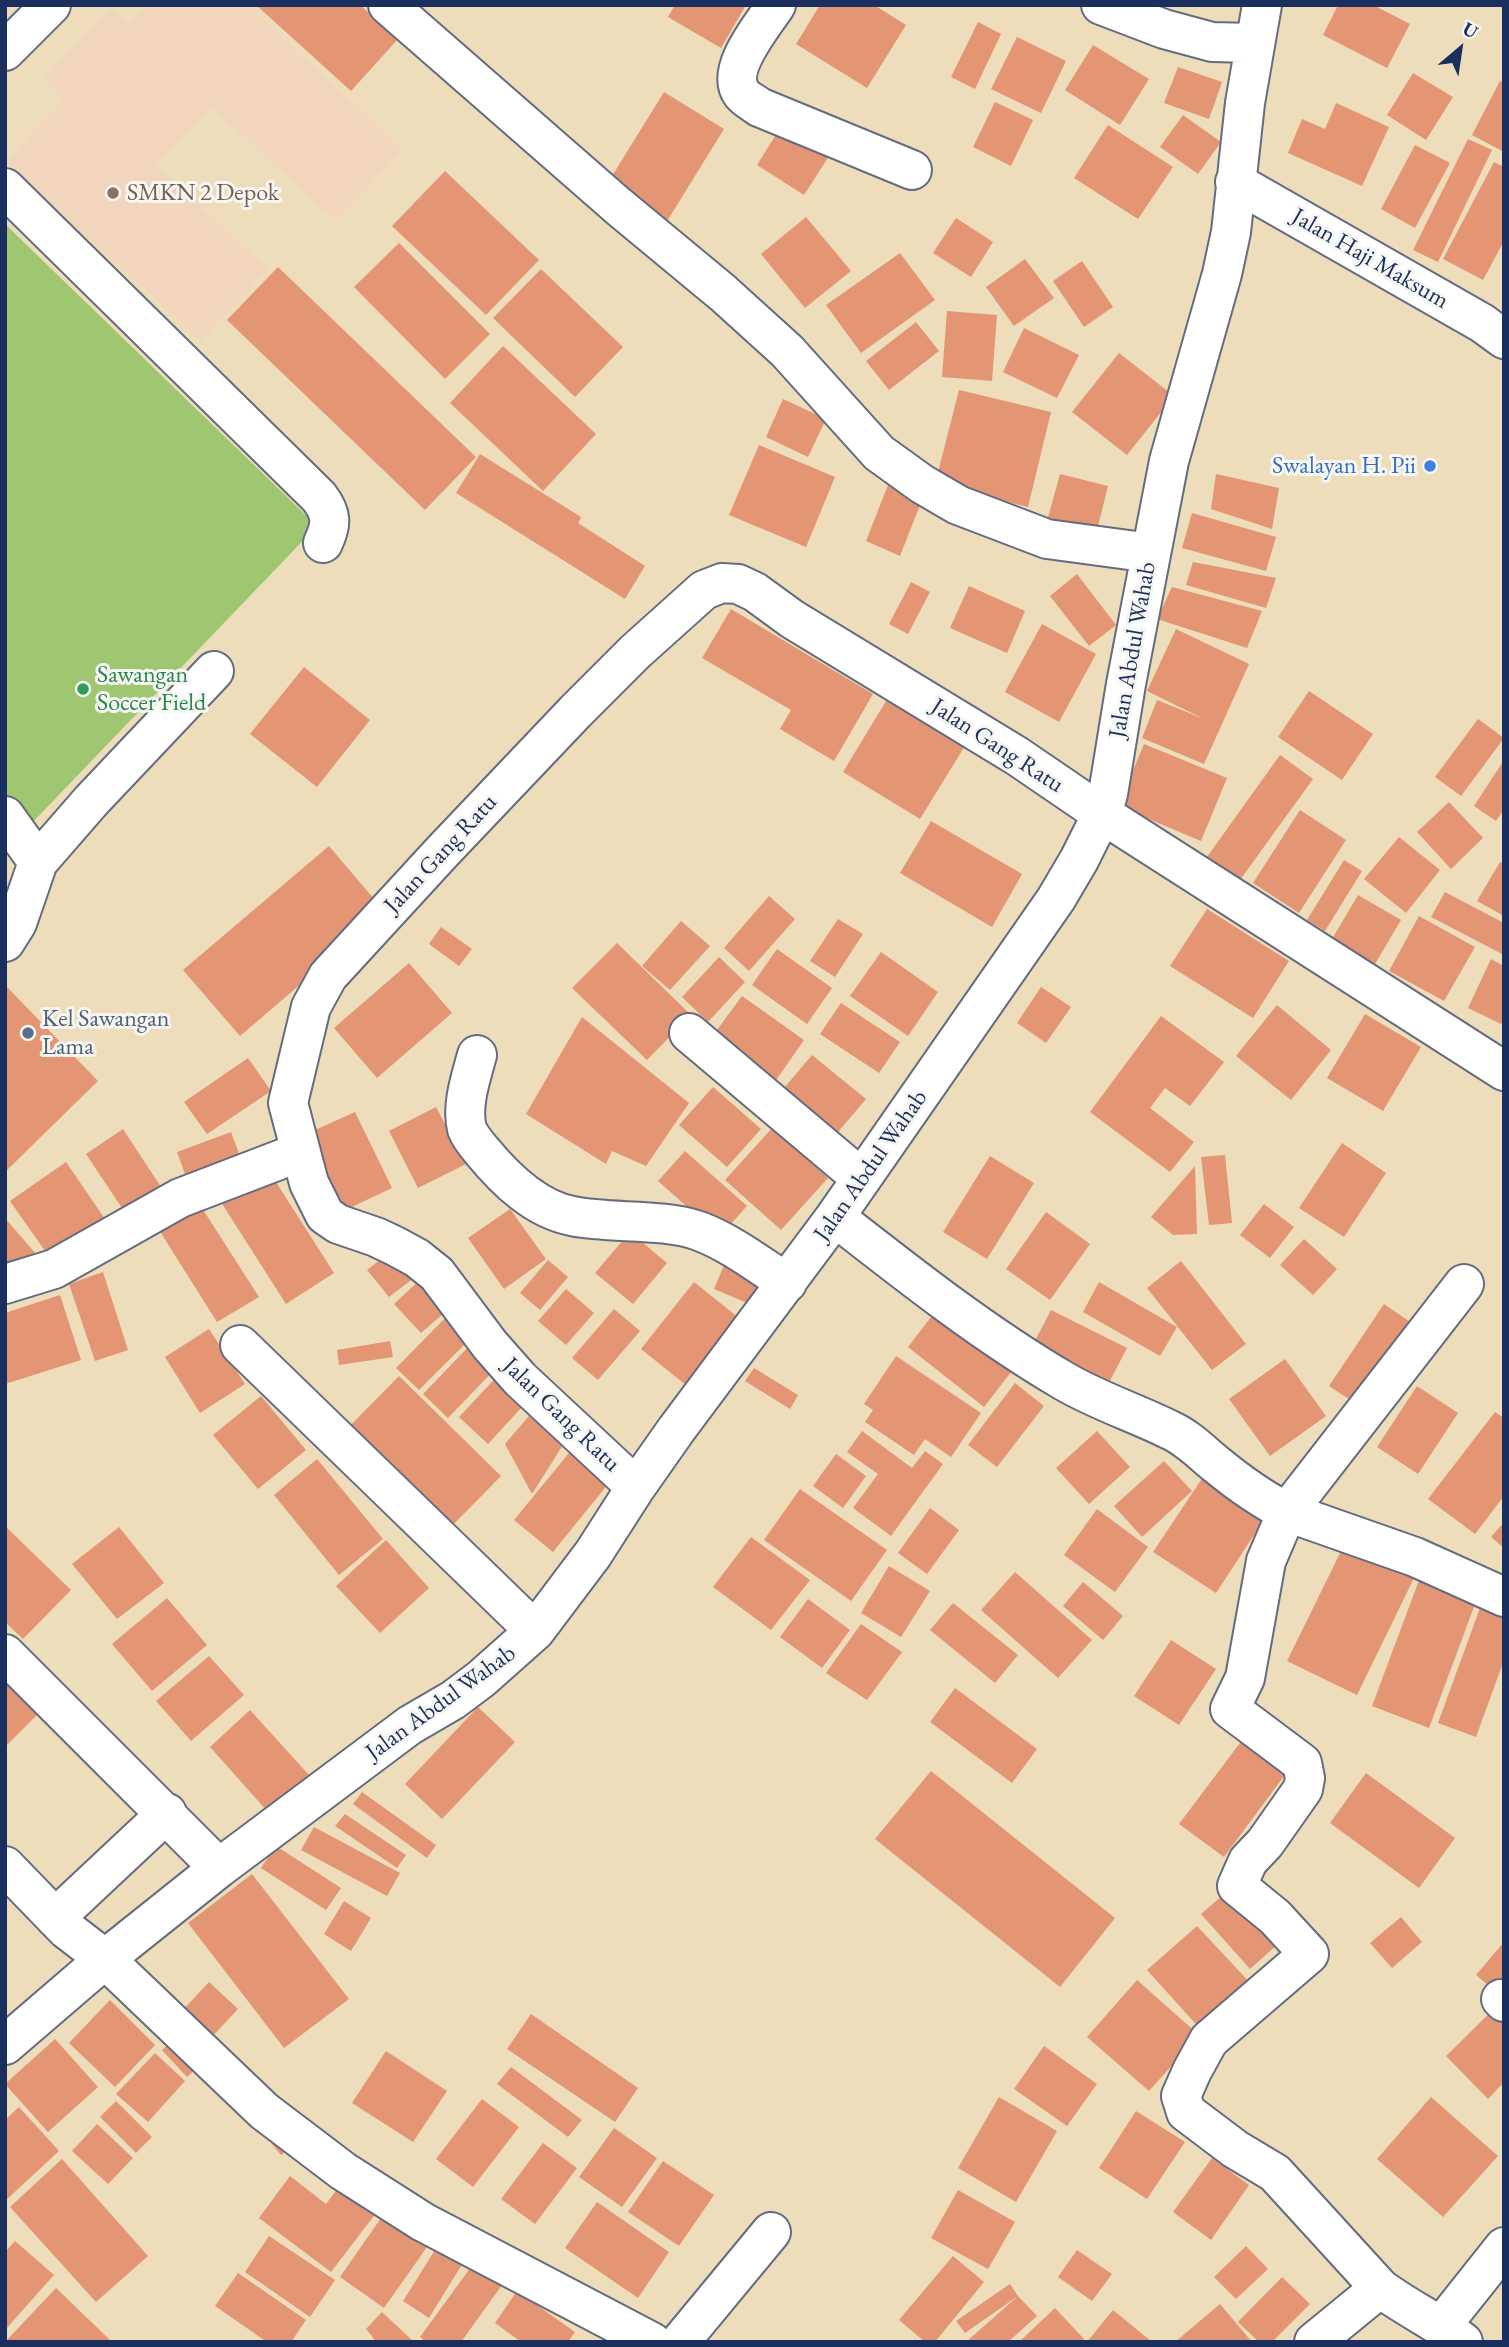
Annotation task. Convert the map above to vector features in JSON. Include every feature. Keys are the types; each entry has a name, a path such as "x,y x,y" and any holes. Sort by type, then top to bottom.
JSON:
{"street":[{"path":"5,51 51,5"},
{"path":"388,5 788,351 879,453 922,484 958,505 1047,538 1151,553"},
{"path":"776,5 741,60 736,80 742,93 759,107 912,170"},
{"path":"1101,5 1164,29 1212,42 1254,43"},
{"name":"Jalan Abdul Wahab","path":"5,2045 105,1959 219,1868 410,1725 453,1700 481,1679 535,1631 593,1554 636,1487 787,1283 848,1227 861,1178 1056,899 1102,814 1108,794 1126,684 1169,461 1222,274 1231,232 1235,182 1254,43 1262,5"},
{"name":"Jalan Haji Maksum","path":"1235,182 1504,338"},
{"path":"5,188 319,497 331,519 331,526 323,543"},
{"name":"Jalan Gang Ratu","path":"636,1487 520,1379 490,1345 437,1274 417,1258 395,1246 338,1224 325,1215 309,1183 288,1103 311,1007 328,976 576,711 635,652 704,590 730,583 755,592 792,619 1017,756 1102,814 1504,1071"},
{"path":"5,942 17,923 38,862 91,801 214,671"},
{"path":"5,816 38,862"},
{"path":"689,1033 861,1178"},
{"path":"477,1055 467,1095 467,1129 499,1172 525,1193 551,1210 571,1216 698,1231 737,1250 787,1283"},
{"path":"5,1283 54,1269 180,1198 300,1152"},
{"path":"848,1227 938,1296 1065,1382 1188,1440 1251,1492 1287,1512 1415,1557 1504,1597"},
{"path":"1464,1284 1287,1512 1266,1561 1245,1678 1230,1709 1302,1763 1305,1778 1303,1789 1265,1843 1248,1861 1237,1886 1275,1917 1309,1954 1209,2040 1181,2096 1186,2112 1235,2149 1275,2173 1380,2288 1452,2333 1504,2247"},
{"path":"240,1345 535,1631"},
{"path":"5,1654 219,1868"},
{"path":"55,1918 166,1813"},
{"path":"5,1866 55,1918 105,1959 264,2111 344,2171 423,2222 652,2342"},
{"path":"680,2342 771,2232"},
{"path":"1314,2342 1380,2288"}],"shaded area":[{"name":"SMKN 2 Depok","path":"148,5 247,5 403,149 336,221 211,107 156,166 268,269 201,341 6,161 64,99 43,80 110,8 129,25"}],"green space":[{"name":"Sawangan Soccer Field","path":"5,224 317,526 5,851"}],"building":[{"path":"256,5 360,5 398,39 351,91"},
{"path":"675,5 746,5 721,48 668,17"},
{"path":"820,5 874,5 906,25 867,88 796,44"},
{"path":"1338,5 1373,5 1410,24 1387,68 1323,35"},
{"path":"978,22 1001,34 975,89 951,77"},
{"path":"1017,37 1066,61 1041,113 991,89"},
{"path":"1093,45 1149,79 1120,125 1065,90"},
{"path":"1178,67 1222,82 1209,119 1164,103"},
{"path":"1413,73 1453,97 1426,140 1387,115"},
{"path":"1500,81 1504,82 1504,152 1472,135"},
{"path":"664,92 724,129 664,226 604,189"},
{"path":"995,102 1033,120 1011,166 973,147"},
{"path":"1336,103 1389,127 1362,186 1288,153 1302,119 1325,129"},
{"path":"1183,115 1221,142 1198,174 1160,147"},
{"path":"782,125 829,156 804,195 757,165"},
{"path":"1108,125 1173,167 1138,219 1074,178"},
{"path":"1468,139 1492,150 1438,262 1413,250"},
{"path":"1415,145 1450,163 1415,228 1381,209"},
{"path":"1494,162 1504,167 1504,241 1483,280 1443,259"},
{"path":"445,171 539,260 486,315 392,226"},
{"path":"806,217 851,271 805,308 761,254"},
{"path":"956,218 993,242 971,277 933,253"},
{"path":"399,243 490,334 445,379 354,287"},
{"path":"900,253 935,300 861,353 826,305"},
{"path":"1025,259 1054,298 1014,326 986,287"},
{"path":"1082,261 1113,307 1084,327 1053,281"},
{"path":"278,267 476,457 425,510 227,320"},
{"path":"541,269 623,347 575,397 493,318"},
{"path":"947,311 997,315 992,381 942,377"},
{"path":"916,322 939,351 889,390 866,361"},
{"path":"1024,328 1079,355 1057,398 1003,372"},
{"path":"503,346 596,434 543,491 450,403"},
{"path":"1119,353 1174,396 1127,455 1072,412"},
{"path":"959,390 1051,412 1028,507 935,484"},
{"path":"783,399 826,419 808,457 766,437"},
{"path":"759,445 835,477 806,547 729,515"},
{"path":"480,454 581,517 578,523 645,566 625,599 456,493"},
{"path":"1060,474 1108,486 1096,534 1047,521"},
{"path":"1216,474 1279,488 1272,529 1211,509"},
{"path":"890,480 924,495 900,556 866,541"},
{"path":"1192,513 1276,537 1266,571 1182,548"},
{"path":"1193,562 1276,578 1266,608 1186,585"},
{"path":"1077,574 1116,625 1089,646 1050,596"},
{"path":"911,582 930,592 908,634 889,624"},
{"path":"969,586 1025,611 1007,653 950,628"},
{"path":"1172,587 1262,611 1247,648 1157,619"},
{"path":"731,609 873,694 834,761 780,729 791,710 702,658"},
{"path":"1042,624 1096,654 1059,722 1005,692"},
{"path":"1176,629 1249,664 1204,764 1142,738 1157,700 1204,719 1147,691"},
{"path":"304,667 370,720 317,787 250,734"},
{"path":"894,688 971,736 920,819 843,772"},
{"path":"1309,691 1373,734 1342,780 1278,737"},
{"path":"1478,719 1504,738 1461,796 1435,777"},
{"path":"1144,744 1227,778 1201,841 1118,806"},
{"path":"1280,755 1313,779 1240,880 1207,857"},
{"path":"1504,760 1504,809 1496,821 1474,806"},
{"path":"1449,802 1483,838 1451,869 1417,832"},
{"path":"1300,810 1346,840 1299,913 1253,883"},
{"path":"931,821 1022,874 992,927 900,873"},
{"path":"1399,837 1440,870 1406,913 1364,879"},
{"path":"329,846 385,912 240,1036 183,970"},
{"path":"1344,860 1362,871 1325,931 1307,920"},
{"path":"1500,862 1504,864 1504,916 1477,901"},
{"path":"1445,892 1504,923 1504,955 1431,917"},
{"path":"1358,895 1401,920 1375,964 1332,939"},
{"path":"769,896 795,919 749,971 724,948"},
{"path":"1207,909 1289,961 1253,1018 1170,966"},
{"path":"1419,916 1475,947 1444,1001 1389,971"},
{"path":"838,919 863,934 835,977 810,961"},
{"path":"681,921 710,946 670,990 642,966"},
{"path":"441,927 472,949 459,966 429,944"},
{"path":"617,943 691,1015 647,1060 572,988"},
{"path":"777,949 832,988 807,1024 752,985"},
{"path":"881,952 938,992 908,1036 850,996"},
{"path":"719,957 745,982 708,1022 682,997"},
{"path":"1491,959 1504,966 1504,1018 1501,1024 1468,1008"},
{"path":"409,963 452,1013 377,1078 334,1028"},
{"name":"Kel Sawangan Lama","path":"5,985 98,1081 5,1172"},
{"path":"1041,987 1071,1007 1046,1043 1017,1023"},
{"path":"742,996 804,1040 774,1083 711,1038"},
{"path":"841,1003 900,1042 879,1073 820,1034"},
{"path":"1277,1005 1331,1050 1291,1100 1236,1056"},
{"path":"1365,1014 1421,1047 1383,1111 1327,1078"},
{"path":"1161,1016 1224,1062 1190,1106 1165,1088 1150,1108 1194,1142 1170,1172 1090,1112"},
{"path":"582,1017 689,1103 646,1166 612,1151 606,1164 526,1114"},
{"path":"812,1055 866,1099 833,1138 779,1094"},
{"path":"248,1058 271,1091 207,1134 184,1102"},
{"path":"713,1087 761,1129 727,1167 679,1125"},
{"path":"436,1107 466,1164 418,1188 389,1131"},
{"path":"355,1112 392,1188 341,1212 304,1135"},
{"path":"772,1128 828,1178 781,1230 725,1180"},
{"path":"123,1129 165,1193 128,1217 86,1154"},
{"path":"231,1132 242,1162 188,1182 177,1152"},
{"path":"1342,1143 1386,1173 1344,1237 1299,1208"},
{"path":"685,1151 747,1206 720,1236 658,1181"},
{"path":"1225,1155 1232,1223 1209,1225 1201,1157"},
{"path":"990,1156 1034,1183 987,1259 943,1232"},
{"path":"66,1162 107,1222 52,1261 10,1201"},
{"path":"1195,1166 1197,1234 1173,1235 1151,1217"},
{"path":"267,1168 334,1273 286,1304 219,1199"},
{"path":"1264,1204 1294,1227 1270,1258 1240,1235"},
{"path":"200,1205 259,1297 217,1322 159,1230"},
{"path":"510,1209 546,1259 504,1289 468,1238"},
{"path":"1046,1212 1090,1244 1050,1300 1006,1269"},
{"path":"5,1218 36,1254 5,1267"},
{"path":"630,1232 667,1263 633,1304 595,1273"},
{"path":"1304,1239 1337,1269 1313,1295 1280,1265"},
{"path":"397,1247 419,1274 389,1297 367,1270"},
{"path":"728,1256 766,1273 752,1305 714,1289"},
{"path":"548,1260 568,1277 540,1310 520,1293"},
{"path":"1181,1261 1246,1344 1212,1370 1147,1288"},
{"path":"103,1272 128,1350 95,1361 69,1284"},
{"path":"423,1277 451,1307 421,1333 394,1304"},
{"path":"694,1282 739,1318 686,1385 641,1349"},
{"path":"1099,1282 1177,1327 1160,1356 1083,1312"},
{"path":"566,1289 594,1313 566,1345 538,1321"},
{"path":"60,1295 81,1360 5,1384 5,1313"},
{"path":"1384,1304 1419,1328 1364,1409 1329,1386"},
{"path":"938,1308 1015,1367 984,1407 908,1347"},
{"path":"454,1309 477,1332 419,1390 396,1368"},
{"path":"614,1309 640,1331 598,1380 572,1358"},
{"path":"1051,1310 1127,1348 1104,1392 1028,1354"},
{"path":"209,1329 245,1384 200,1413 165,1357"},
{"path":"477,1338 502,1362 448,1418 423,1394"},
{"path":"390,1341 393,1357 339,1365 337,1350"},
{"path":"896,1356 981,1413 951,1457 925,1439 914,1455 865,1422 873,1410 864,1404"},
{"path":"1285,1359 1326,1416 1270,1456 1229,1399"},
{"path":"505,1368 534,1394 488,1444 459,1417"},
{"path":"754,1368 798,1395 790,1409 745,1381"},
{"path":"399,1376 501,1476 443,1535 340,1436"},
{"path":"1015,1383 1044,1406 997,1467 968,1445"},
{"path":"1417,1386 1458,1413 1418,1474 1377,1447"},
{"path":"261,1396 306,1450 258,1489 213,1435"},
{"path":"534,1410 568,1437 532,1494 505,1444"},
{"path":"1495,1412 1504,1418 1504,1496 1475,1534 1428,1499"},
{"path":"862,1431 912,1468 925,1451 943,1464 891,1536 853,1508 878,1474 847,1452"},
{"path":"1097,1431 1130,1467 1089,1504 1056,1468"},
{"path":"569,1453 608,1484 553,1552 514,1520"},
{"path":"836,1454 866,1476 843,1508 813,1486"},
{"path":"317,1459 383,1539 339,1575 274,1495"},
{"path":"1164,1461 1192,1491 1142,1537 1114,1506"},
{"path":"1205,1474 1267,1515 1216,1593 1153,1552"},
{"path":"800,1489 887,1550 851,1601 764,1540"},
{"path":"930,1508 959,1530 927,1574 898,1553"},
{"path":"1097,1509 1148,1547 1115,1592 1064,1555"},
{"path":"1504,1522 1504,1548 1491,1537"},
{"path":"5,1526 71,1590 23,1639 5,1622"},
{"path":"119,1527 164,1583 117,1619 72,1564"},
{"path":"751,1537 810,1580 771,1630 713,1587"},
{"path":"1347,1539 1416,1574 1357,1695 1287,1661"},
{"path":"386,1540 429,1588 380,1633 336,1586"},
{"path":"889,1566 930,1591 901,1637 861,1613"},
{"path":"1015,1572 1092,1640 1058,1678 981,1610"},
{"path":"1421,1575 1478,1596 1429,1728 1372,1706"},
{"path":"1083,1582 1123,1616 1103,1640 1063,1606"},
{"path":"167,1598 207,1645 152,1691 112,1644"},
{"path":"808,1599 850,1630 822,1668 780,1637"},
{"path":"953,1603 1018,1655 995,1683 930,1630"},
{"path":"1480,1608 1504,1617 1504,1660 1476,1737 1438,1723"},
{"path":"861,1624 902,1652 867,1700 826,1673"},
{"path":"1171,1640 1216,1669 1179,1725 1134,1696"},
{"path":"209,1656 244,1695 191,1741 156,1701"},
{"path":"5,1681 38,1714 5,1747"},
{"path":"955,1688 1037,1749 1012,1783 930,1722"},
{"path":"478,1707 515,1742 442,1819 405,1784"},
{"path":"250,1710 309,1775 268,1812 210,1747"},
{"path":"1249,1731 1293,1764 1224,1857 1179,1824"},
{"path":"931,1771 1115,1918 1060,1987 875,1839"},
{"path":"1366,1773 1455,1838 1419,1888 1330,1823"},
{"path":"362,1792 436,1845 427,1858 353,1804"},
{"path":"345,1814 406,1855 397,1868 335,1826"},
{"path":"314,1827 400,1873 387,1896 301,1850"},
{"path":"276,1846 341,1888 326,1910 261,1868"},
{"path":"252,1874 349,1999 284,2048 188,1923"},
{"path":"1230,1889 1278,1944 1250,1969 1201,1914"},
{"path":"344,1901 371,1918 351,1951 324,1934"},
{"path":"1401,1917 1422,1942 1392,1968 1370,1943"},
{"path":"1197,1926 1254,1987 1204,2033 1147,1970"},
{"path":"1504,1942 1504,1980 1495,1991 1476,1975"},
{"path":"1137,1980 1199,2035 1149,2091 1087,2037"},
{"path":"209,1982 238,2009 209,2040 180,2013"},
{"path":"110,2000 155,2045 115,2087 69,2043"},
{"path":"1500,2003 1504,2007 1504,2082 1488,2099 1446,2056"},
{"path":"531,2014 638,2088 615,2122 507,2049"},
{"path":"180,2033 205,2060 187,2077 162,2050"},
{"path":"55,2039 98,2087 48,2132 5,2084"},
{"path":"1044,2046 1097,2084 1067,2126 1014,2089"},
{"path":"386,2051 447,2091 413,2142 352,2103"},
{"path":"155,2053 185,2081 148,2122 116,2094"},
{"path":"511,2067 582,2120 568,2137 497,2084"},
{"path":"999,2097 1057,2131 1016,2202 958,2168"},
{"path":"1431,2097 1498,2156 1443,2217 1377,2159"},
{"path":"482,2099 519,2127 473,2187 436,2159"},
{"path":"116,2101 152,2137 136,2153 100,2117"},
{"path":"19,2107 59,2151 5,2201 5,2120"},
{"path":"1136,2111 1185,2142 1147,2199 1099,2168"},
{"path":"252,2120 288,2150 281,2155"},
{"path":"97,2124 133,2158 108,2184 72,2151"},
{"path":"614,2128 657,2158 622,2207 579,2177"},
{"path":"543,2143 577,2168 535,2224 501,2199"},
{"path":"1212,2158 1249,2185 1211,2240 1173,2212"},
{"path":"62,2159 148,2256 96,2302 10,2207"},
{"path":"663,2161 714,2195 679,2246 628,2212"},
{"path":"290,2176 326,2204 347,2176 383,2204 331,2272 259,2218"},
{"path":"958,2190 1015,2222 988,2269 931,2238"},
{"path":"597,2202 669,2252 638,2298 565,2248"},
{"path":"388,2208 432,2240 384,2308 340,2277"},
{"path":"269,2236 335,2280 310,2317 245,2272"},
{"path":"15,2241 54,2275 5,2330 5,2252"},
{"path":"440,2242 466,2258 429,2318 403,2301"},
{"path":"1246,2246 1268,2269 1236,2299 1214,2277"},
{"path":"1077,2250 1112,2274 1092,2301 1058,2277"},
{"path":"953,2256 984,2282 935,2342 925,2342 899,2320"},
{"path":"476,2260 505,2281 461,2342 426,2342 420,2337"},
{"path":"238,2273 306,2320 291,2342 267,2342 215,2306"},
{"path":"1282,2277 1310,2304 1272,2342 1259,2342 1238,2322"},
{"path":"1010,2284 1018,2296 965,2333 956,2321"},
{"path":"56,2288 112,2342 5,2342"},
{"path":"517,2291 575,2332 568,2342 521,2342 495,2323"},
{"path":"1018,2296 1037,2316 1008,2342 966,2342"},
{"path":"1220,2304 1252,2342 1175,2342"},
{"path":"1055,2308 1084,2339 1081,2342 1019,2342"},
{"path":"1113,2310 1152,2342 1087,2342"},
{"path":"382,2312 414,2342 372,2342 374,2339 366,2329"}],"place":[{"name":"SMKN 2 Depok","path":"113,193"},
{"name":"Swalayan H. Pii","path":"1430,466"},
{"name":"Sawangan Soccer Field","path":"83,689"},
{"name":"Kel Sawangan Lama","path":"28,1033"}]}
